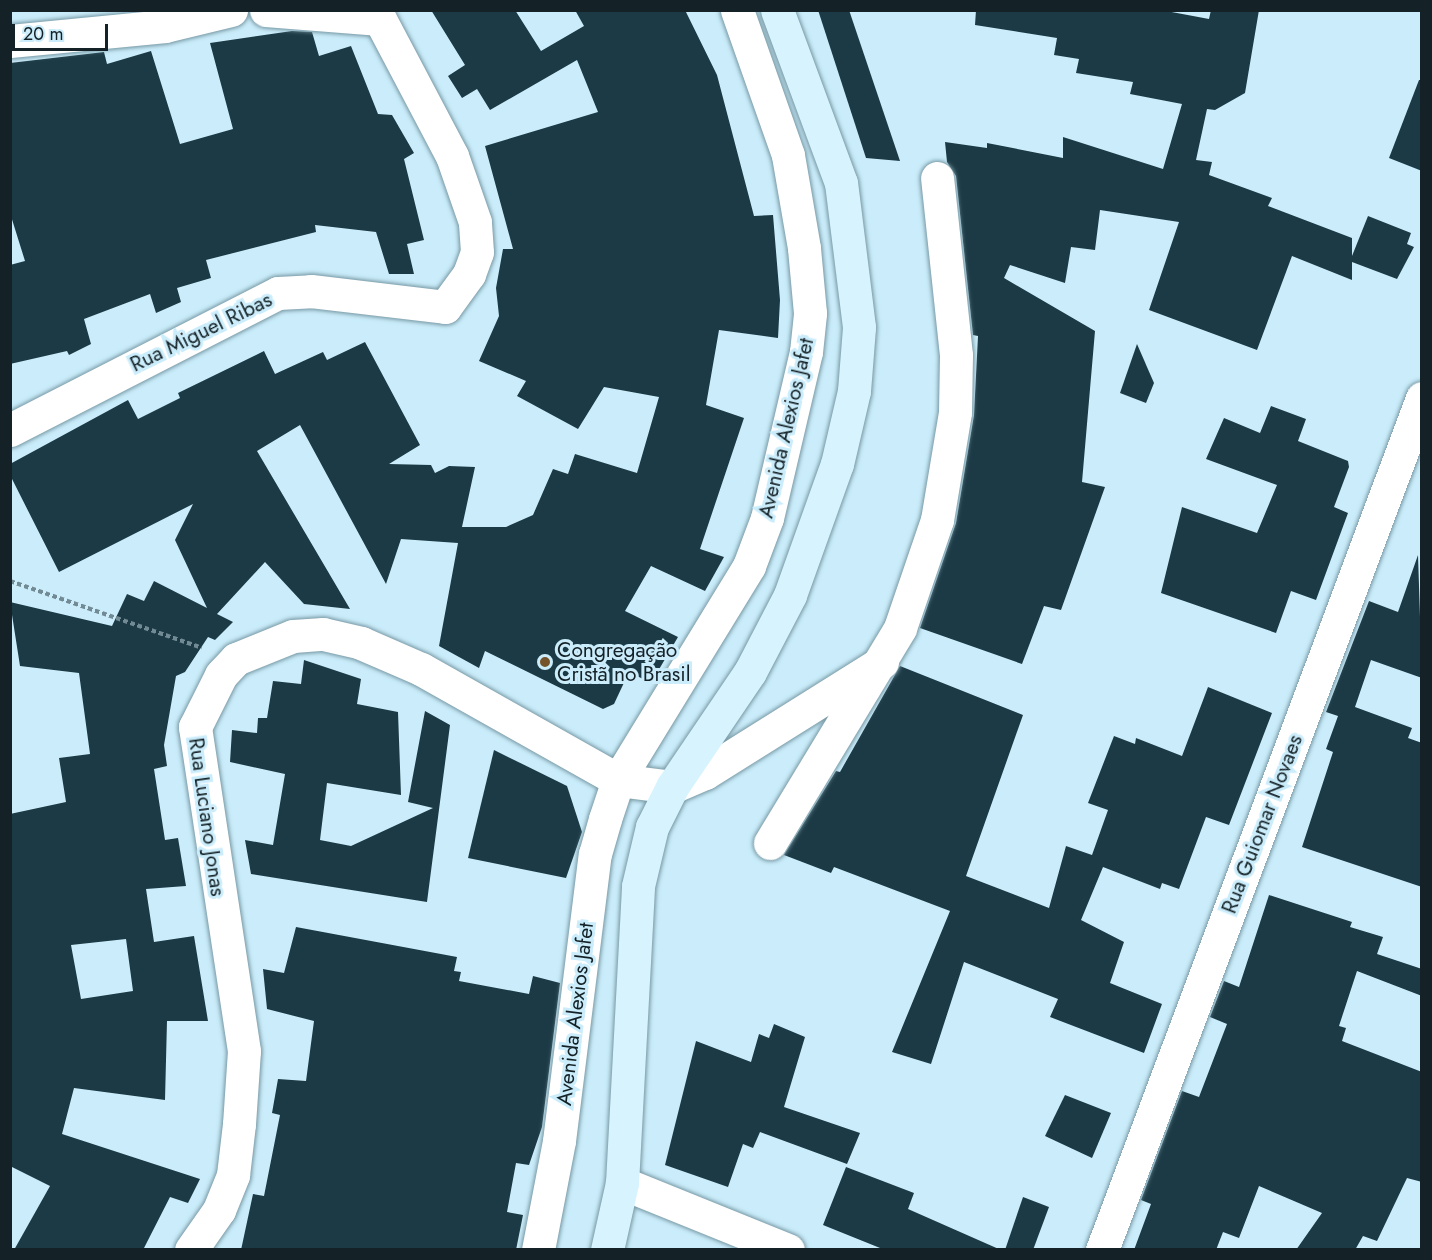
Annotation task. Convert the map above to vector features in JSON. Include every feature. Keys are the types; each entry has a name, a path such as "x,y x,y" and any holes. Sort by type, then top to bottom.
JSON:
{"main road":[{"path":"607,1250 622,1184 638,886 652,827 672,787 750,672 790,595 825,504 854,392 859,327 841,183 777,10"}],"street":[{"path":"10,41 165,26 231,10"},
{"name":"Rua Miguel Ribas","path":"10,430 278,293 311,291 445,307 469,274 477,252 475,222 452,156 377,15 266,10"},
{"name":"Avenida Alexios Jafet","path":"538,1250 559,1141 595,855 618,780 749,566 767,518 806,352 805,259 788,155 737,10"},
{"path":"770,843 882,662 914,599 937,520 955,411 953,304 937,178"},
{"name":"Rua Guiomar Novaes","path":"1102,1250 1422,398"},
{"name":"Rua Luciano Jonas","path":"191,1250 219,1210 233,1175 244,1051 195,727 221,675 236,659 293,636 323,634 361,643 421,669 618,780"},
{"path":"618,780 672,787 705,773 882,662"},
{"path":"622,1184 788,1250"}],"path":[{"path":"10,580 236,659"}],"building":[{"path":"431,10 515,10 541,51 584,26 575,10 685,10 717,75 754,216 773,215 780,300 778,338 719,330 706,405 744,418 700,549 724,557 705,591 651,566 625,611 678,637 651,683 629,672 614,704 603,709 485,651 479,668 439,646 458,543 401,539 386,584 300,425 257,451 350,609 304,604 265,562 217,614 233,622 215,640 208,637 185,672 176,676 164,745 167,766 154,769 165,840 178,838 186,886 146,889 154,942 194,936 208,1021 167,1021 165,1100 74,1088 62,1134 200,1179 188,1203 170,1197 143,1250 14,1250 50,1186 10,1166 10,814 66,802 59,758 90,754 79,673 20,666 10,602 112,626 127,594 144,601 154,581 207,608 175,540 193,504 59,572 10,475 10,464 128,400 138,419 180,398 178,393 264,351 275,374 323,352 327,360 365,342 420,445 389,464 431,465 435,473 449,466 475,467 462,527 506,527 533,515 553,469 568,474 575,454 637,473 659,397 604,387 578,429 517,396 526,381 479,361 499,316 496,288 503,249 513,249 485,146 598,112 577,60 490,110 477,89 462,98 448,76 465,65","holes":["126,939 133,991 81,999 71,945"]},
{"path":"818,10 849,10 900,161 866,158"},
{"path":"976,10 1161,10 1209,19 1211,10 1259,10 1245,93 1215,110 1207,109 1196,160 1212,162 1209,175 1272,198 1268,206 1352,238 1352,256 1368,216 1411,233 1407,244 1414,247 1397,279 1352,262 1352,280 1292,256 1257,350 1149,310 1179,222 1100,210 1095,250 1071,247 1065,283 1010,265 1004,278 1095,331 1082,482 1105,487 1061,610 1044,606 1022,664 920,628 956,523 974,415 978,336 973,335 956,176 947,162 945,142 987,148 987,143 1063,158 1063,137 1163,169 1182,104 1130,94 1133,82 1076,73 1079,59 1054,55 1057,38 975,25"},
{"path":"292,31 312,32 319,56 351,46 378,114 392,115 414,153 404,159 424,240 407,244 414,274 389,274 376,232 315,225 316,232 206,260 211,278 177,288 181,302 156,313 150,294 84,319 91,344 69,355 67,351 10,364 10,265 25,261 10,213 10,63 104,52 107,64 151,51 180,144 233,129 210,43"},
{"path":"1419,80 1422,80 1422,171 1389,158"},
{"path":"1137,344 1154,383 1146,403 1120,393"},
{"path":"1271,406 1306,419 1298,441 1348,461 1349,467 1334,507 1348,513 1316,600 1291,591 1276,633 1161,593 1182,507 1257,533 1277,485 1206,459 1224,418 1260,433"},
{"path":"1418,555 1422,678 1371,660 1355,707 1412,728 1408,738 1422,743 1422,887 1302,847 1333,752 1326,749 1338,716 1326,712 1369,601 1398,612"},
{"path":"304,660 361,679 357,704 398,712 401,795 327,783 320,840 351,846 433,808 408,802 425,711 450,725 427,902 251,874 245,840 273,845 285,774 230,762 232,730 257,733 258,718 267,718 273,681 301,684"},
{"path":"900,666 1023,715 966,876 1049,908 1066,846 1092,855 1108,810 1088,803 1114,736 1135,744 1136,738 1182,756 1208,687 1272,713 1229,825 1206,817 1179,889 1162,883 1160,889 1103,867 1081,920 1124,942 1110,983 1162,1004 1144,1053 1050,1017 1058,999 964,962 931,1064 892,1052 950,911 834,867 831,873 784,855 836,771 840,772"},
{"path":"494,750 567,786 582,832 566,878 468,858"},
{"path":"1269,895 1352,922 1350,927 1383,937 1377,954 1422,969 1422,996 1357,971 1339,1026 1346,1028 1342,1041 1422,1072 1422,1182 1407,1178 1377,1241 1363,1236 1355,1250 1296,1250 1322,1213 1259,1186 1239,1238 1223,1232 1216,1250 1134,1250 1151,1204 1141,1200 1182,1091 1199,1097 1227,1024 1210,1017 1224,981 1239,987"},
{"path":"296,927 457,957 454,971 461,972 459,981 529,994 533,976 560,983 542,1127 529,1165 516,1163 507,1212 523,1215 516,1250 241,1250 253,1194 264,1196 280,1115 272,1113 278,1079 306,1081 314,1021 267,1009 263,969 284,973"},
{"path":"774,1024 805,1037 784,1107 860,1133 847,1164 760,1132 753,1148 743,1144 728,1187 665,1165 696,1041 751,1062 759,1034 769,1038"},
{"path":"1065,1095 1111,1113 1092,1158 1045,1136"},
{"path":"846,1167 914,1193 908,1209 1001,1250 885,1250 823,1225"},
{"path":"1023,1197 1049,1207 1033,1250 1005,1250"}],"place":[{"name":"Congregação Cristã no Brasil","path":"545,662"}]}
